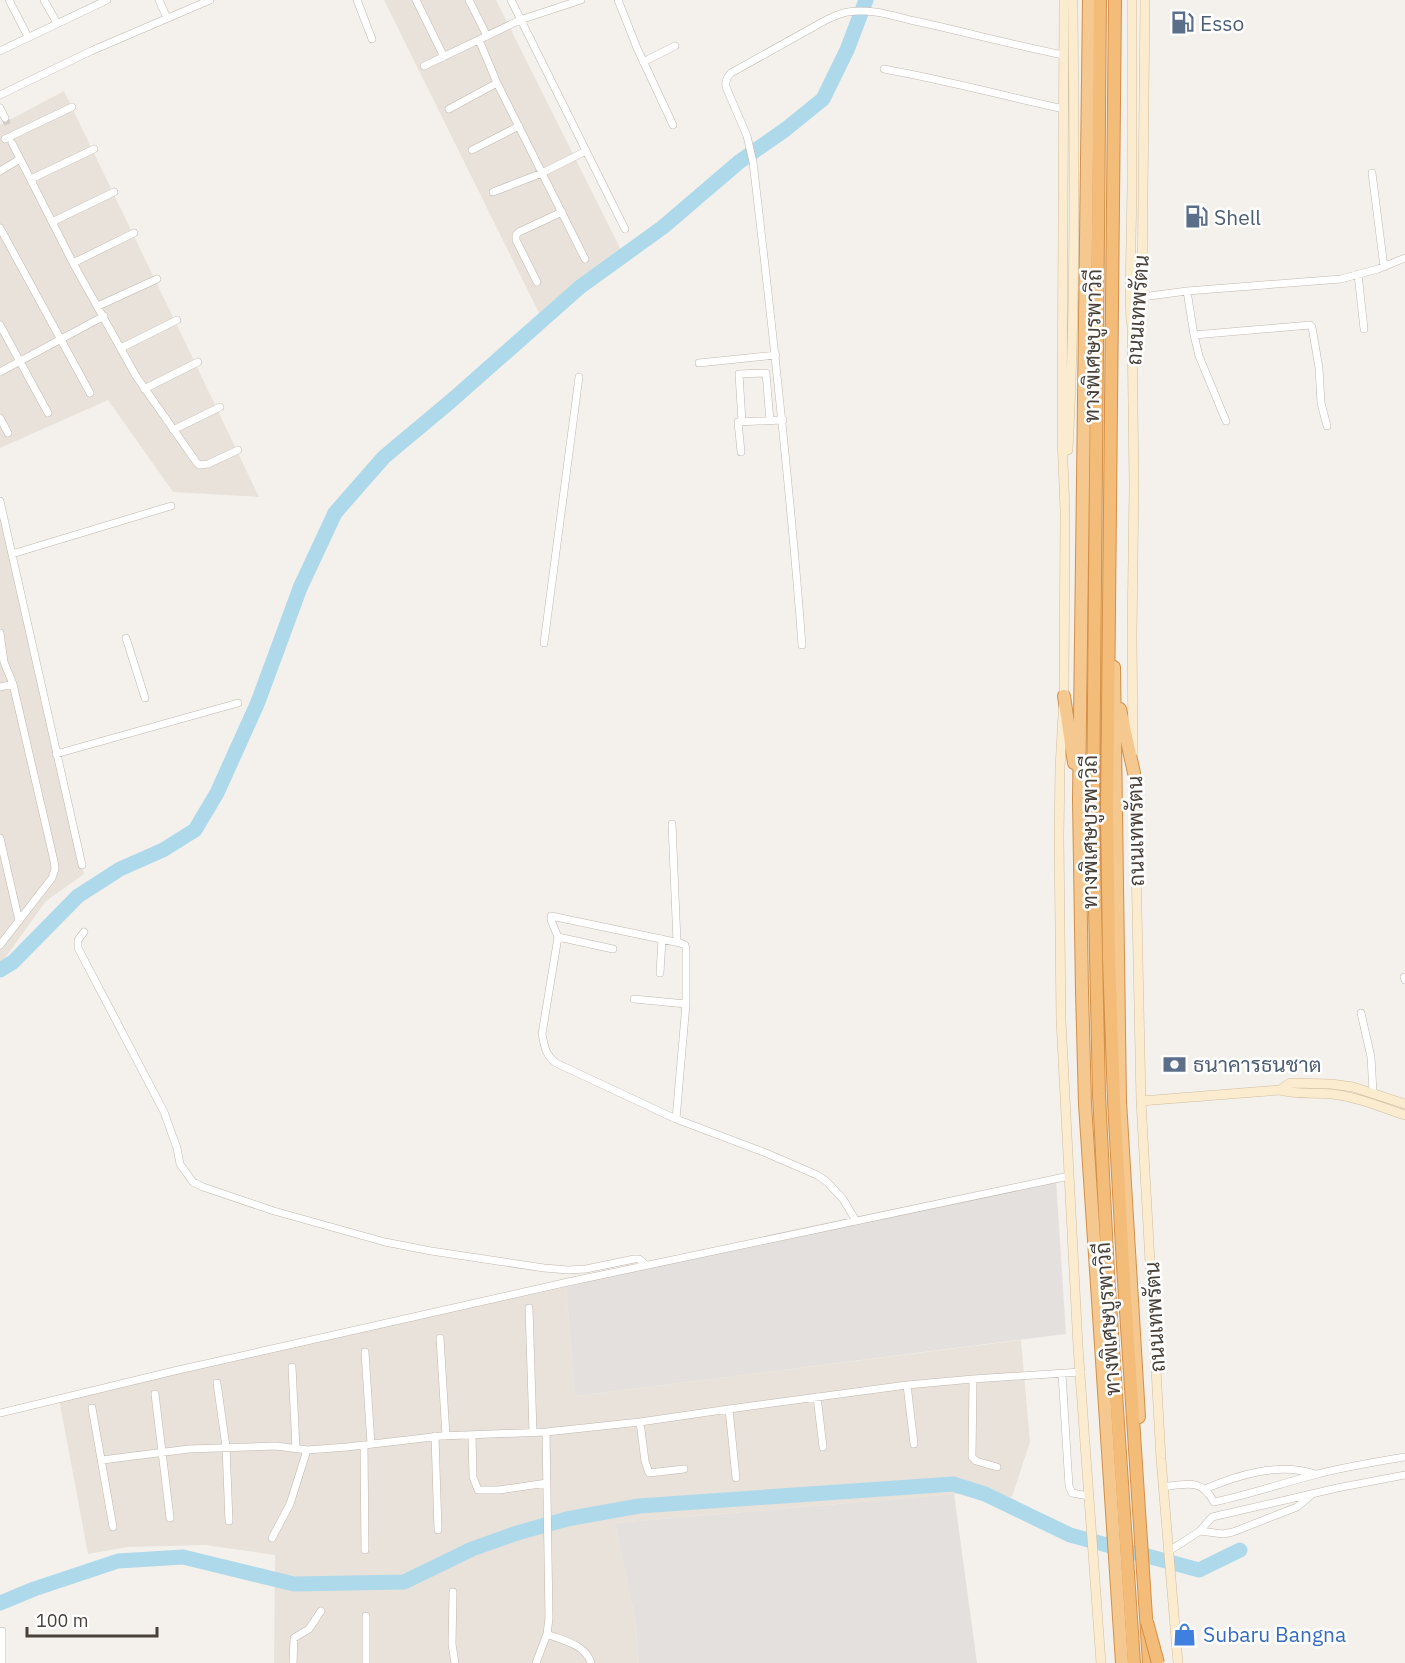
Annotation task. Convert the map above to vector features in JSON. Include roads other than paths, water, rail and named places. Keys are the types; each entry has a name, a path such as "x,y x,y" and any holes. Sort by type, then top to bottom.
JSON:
{"highway":[{"path":"1089,0 1079,800 1085,1104 1124,1663"},
{"name":"ทางพิเศษบูรพาวิถี","path":"1100,0 1093,814 1095,954 1108,1273 1134,1663"},
{"name":"ทางพิเศษบูรพาวิถี","path":"1115,0 1107,812 1109,959 1122,1255 1147,1622 1154,1663"},
{"name":"ถนนเทพรัตน","path":"1120,0 1114,678 1120,1101 1154,1663"},
{"path":"1114,678 1134,773"},
{"path":"1064,696 1079,800"},
{"path":"1124,1663 1131,1623"}],"main road":[{"path":"1064,0 1062,438 1065,510 1064,696 1059,837 1061,1020 1081,1372 1101,1663"},
{"path":"1065,510 1073,363 1073,0"},
{"path":"1132,0 1130,294 1132,326"},
{"name":"ถนนเทพรัตน","path":"1144,0 1142,297 1132,326 1134,773 1141,1101 1163,1487 1178,1663"},
{"path":"1280,1090 1290,1083 1331,1084 1373,1092 1405,1104"},
{"path":"1141,1101 1280,1090 1291,1093 1333,1094 1354,1098 1405,1115"}],"street":[{"path":"9,0 28,37"},
{"path":"44,0 57,23"},
{"path":"0,51 107,0"},
{"path":"159,0 167,18"},
{"path":"0,95 63,64 210,0"},
{"path":"357,0 372,39"},
{"path":"416,0 444,57"},
{"path":"469,0 487,36"},
{"path":"510,0 625,229"},
{"path":"424,66 520,20 580,0"},
{"path":"618,0 643,62 673,125"},
{"path":"802,645 783,420 753,162 747,136 726,87 727,77 826,20 849,11 873,11 1063,56"},
{"path":"479,40 497,83 585,259"},
{"path":"643,62 675,46"},
{"path":"884,69 938,79 989,93 1064,109"},
{"path":"449,109 497,83"},
{"path":"7,138 72,107"},
{"path":"0,108 4,118"},
{"path":"8,126 7,138 31,179 73,262 144,389 173,430 200,465 208,465 238,450"},
{"path":"472,150 519,126"},
{"path":"31,179 94,149"},
{"path":"493,192 542,173 586,151"},
{"path":"0,171 20,159"},
{"path":"1372,173 1384,267"},
{"path":"52,222 114,192"},
{"path":"537,282 516,240 516,235 562,212"},
{"path":"0,228 90,393"},
{"path":"73,262 134,233"},
{"path":"1142,297 1187,291 1341,279 1384,267 1405,258"},
{"path":"1358,274 1364,329"},
{"path":"98,306 157,279"},
{"path":"1187,291 1194,335 1205,370 1226,421"},
{"path":"0,372 104,316"},
{"path":"121,348 177,320"},
{"path":"0,325 48,413"},
{"path":"1194,335 1310,325 1319,368 1321,403 1328,426"},
{"path":"699,363 776,355"},
{"path":"144,389 198,362"},
{"path":"742,422 739,374 766,373 770,421"},
{"path":"544,643 579,377"},
{"path":"173,430 220,407"},
{"path":"0,418 8,433"},
{"path":"741,452 738,422 783,420"},
{"path":"0,501 82,865"},
{"path":"12,554 171,506"},
{"path":"0,633 2,663 13,684 55,869 52,878 0,945"},
{"path":"126,638 145,698"},
{"path":"0,687 13,684"},
{"path":"56,754 238,703"},
{"path":"672,824 677,942"},
{"path":"0,838 19,921"},
{"path":"676,1119 686,1004 685,945 551,916 558,937 542,1034 548,1057 556,1064 676,1119 817,1175 843,1199 856,1221"},
{"path":"84,932 78,940 78,948 164,1112 177,1148 180,1164 193,1182 274,1211 385,1242 544,1268 586,1269 634,1259 639,1259 646,1265"},
{"path":"558,937 613,949"},
{"path":"660,974 662,939"},
{"path":"634,999 686,1004"},
{"path":"1361,1012 1371,1057 1373,1092"},
{"path":"0,1413 174,1371 646,1265 1069,1176"},
{"path":"529,1308 533,1432"},
{"path":"440,1338 446,1436"},
{"path":"365,1352 367,1444 365,1550"},
{"path":"292,1367 297,1448"},
{"path":"102,1460 161,1452 226,1447 276,1446 308,1450 446,1436 546,1432 640,1422 907,1385 1081,1372"},
{"path":"1062,1374 1069,1486 1072,1493 1089,1496"},
{"path":"973,1379 972,1457 976,1461 997,1467"},
{"path":"218,1383 226,1447 228,1521"},
{"path":"907,1385 914,1444"},
{"path":"155,1394 170,1518"},
{"path":"817,1397 823,1447"},
{"path":"92,1408 113,1527"},
{"path":"729,1409 735,1478"},
{"path":"640,1422 645,1461 649,1473 684,1470"},
{"path":"536,1663 549,1618 546,1432"},
{"path":"472,1435 473,1477 478,1490 499,1490 547,1483"},
{"path":"435,1437 438,1530"},
{"path":"273,1538 290,1504 308,1450"},
{"path":"1215,1502 1315,1474 1405,1457"},
{"path":"1204,1489 1240,1476 1261,1472 1297,1470 1315,1474"},
{"path":"1212,1517 1405,1475"},
{"path":"1163,1487 1198,1485 1209,1492 1215,1502 1212,1517 1200,1531 1169,1551"},
{"path":"1200,1531 1223,1534 1233,1532 1297,1507 1312,1494"},
{"path":"453,1592 452,1644 455,1663"},
{"path":"293,1663 294,1638 309,1629 321,1611"},
{"path":"366,1616 366,1663"},
{"path":"2,1631 2,1663"},
{"path":"546,1634 582,1648 588,1654 591,1663"}],"waterway":[{"path":"0,970 13,962 78,896 120,869 163,850 195,830 217,793 258,702 300,588 335,513 384,457 580,287 663,227 739,162 786,129 823,99 847,50 866,0"},
{"path":"0,1603 118,1561 183,1557 294,1584 404,1582 472,1549 517,1533 567,1519 639,1506 953,1484 985,1494 1070,1535 1199,1570 1240,1550"}],"tunnel":[{"path":"5,118 8,126"}],"place":[{"name":"Esso","path":"1182,23"},
{"name":"Shell","path":"1196,217"},
{"name":"ธนาคารธนชาต","path":"1175,1064"},
{"name":"Subaru Bangna","path":"1185,1634"}]}
